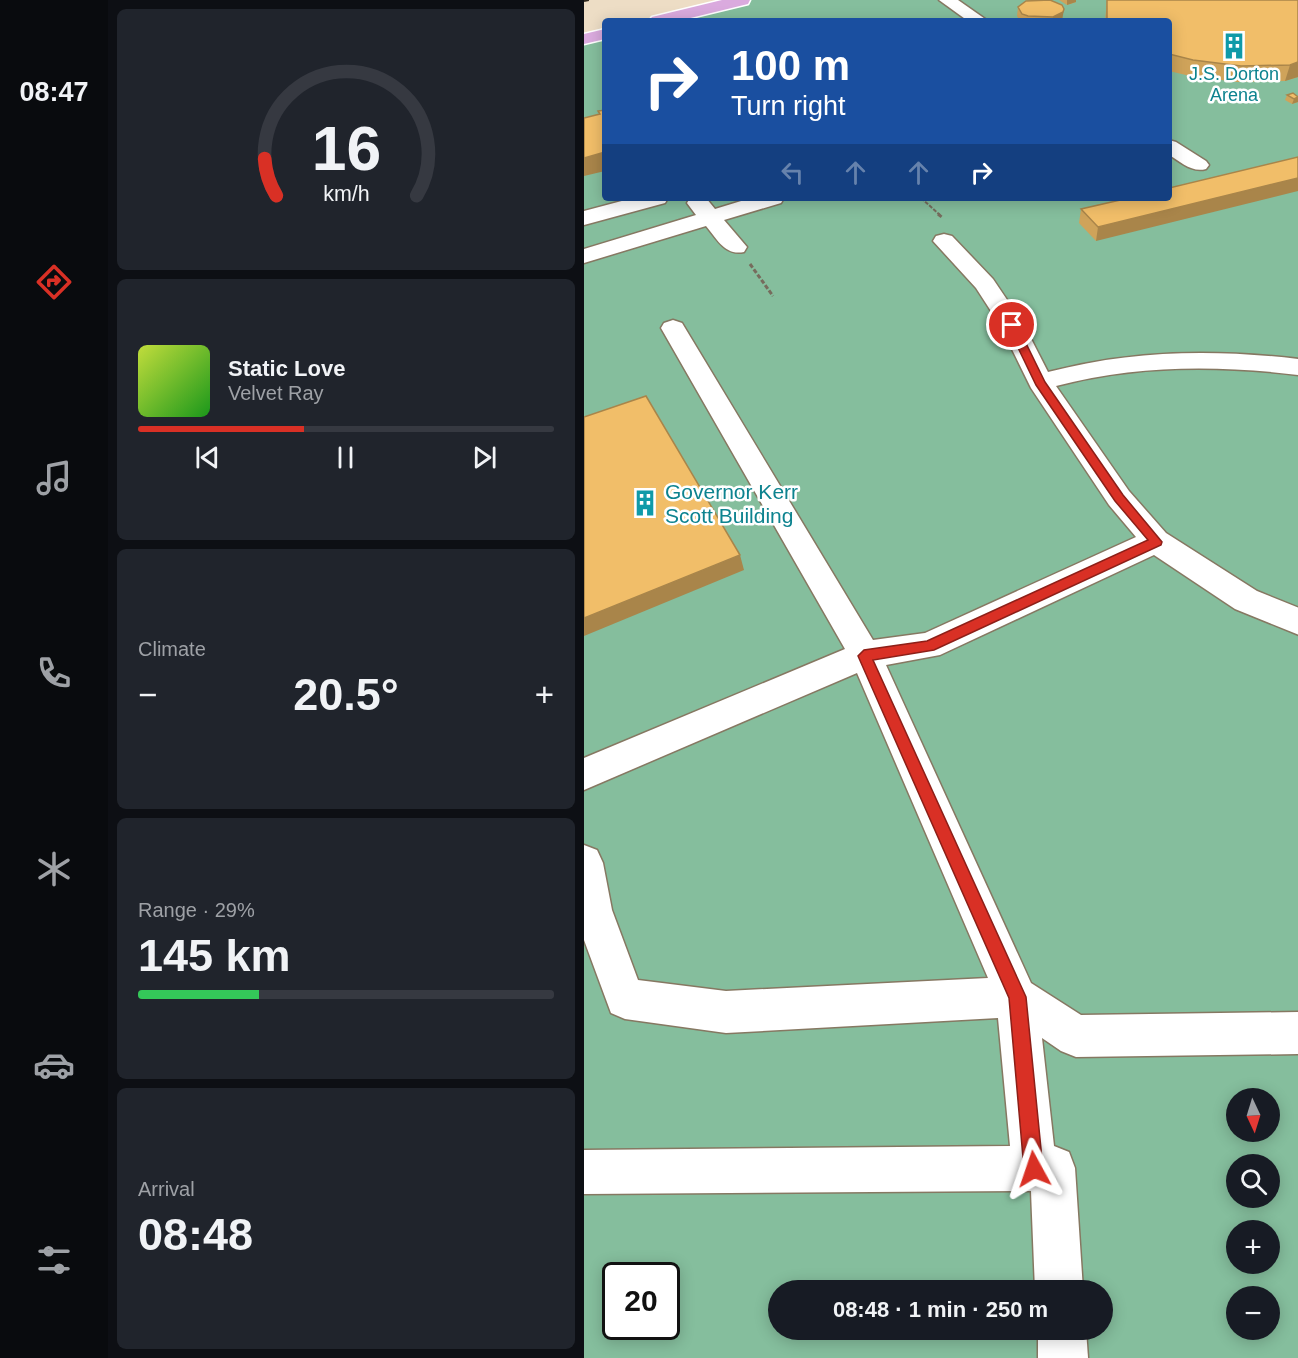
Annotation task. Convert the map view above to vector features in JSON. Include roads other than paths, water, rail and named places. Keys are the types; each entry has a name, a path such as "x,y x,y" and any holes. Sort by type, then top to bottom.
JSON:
{"main road":[{"path":"670,18 742,0"},
{"path":"584,39 602,35"}],"lane":[{"path":"947,0 974,18"},
{"path":"1172,148 1199,165"},
{"path":"584,218 646,201"},
{"path":"696,201 736,247"},
{"path":"584,256 763,201"},
{"path":"944,241 990,292 1012,325 1040,382 1119,498 1156,542 1246,600 1298,622"},
{"path":"673,328 864,656 1017,997 1034,1169"},
{"path":"1040,382 1087,369 1151,360 1185,358 1259,362 1298,368"},
{"path":"584,774 864,656 929,646 1156,542"},
{"path":"584,863 593,910 625,999 726,1012 1017,997 1076,1036 1298,1033"},
{"path":"584,1172 1053,1168 1059,1280"},
{"path":"1062,1340 1063,1358"}],"railway":[{"path":"584,1 589,0"}],"place":[{"name":"J.S. Dorton Arena","path":"1234,46"},
{"name":"Governor Kerr Scott Building","path":"645,503"}]}
